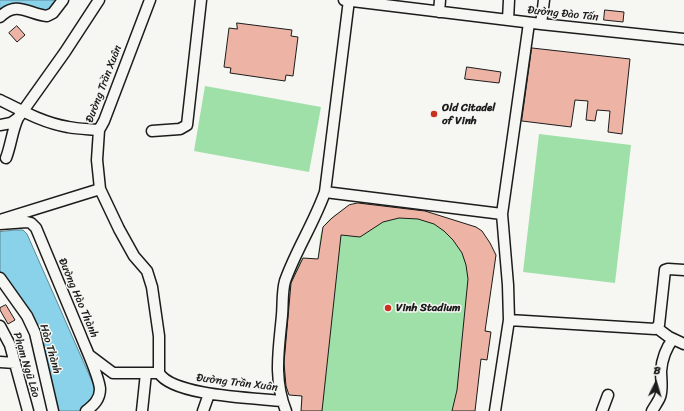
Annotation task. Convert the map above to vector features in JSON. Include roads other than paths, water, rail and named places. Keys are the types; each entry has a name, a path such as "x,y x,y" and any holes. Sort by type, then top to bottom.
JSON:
{"street":[{"path":"0,17 5,11 15,8 47,16 53,13 63,0"},
{"path":"0,125 11,124 20,115 65,52 99,0"},
{"name":"Đường Trần Xuân","path":"150,0 104,121 99,130 97,160 100,189 134,256 147,271 152,287 159,336 159,373 167,381 196,392 282,401"},
{"path":"152,131 180,129 187,125 201,0"},
{"path":"286,411 278,388 278,364 284,283 319,210 325,192 348,0"},
{"name":"Đường Đào Tấn","path":"348,0 528,23 684,39"},
{"path":"439,12 440,0"},
{"path":"508,20 509,0"},
{"path":"541,24 544,0"},
{"path":"495,411 509,320 508,285 502,214 528,23"},
{"path":"0,100 20,115 41,119 62,126 99,130"},
{"path":"6,158 11,145 14,128 20,115"},
{"path":"0,220 100,189"},
{"path":"325,192 502,214"},
{"name":"Đường Hào Thành","path":"0,224 27,222 34,225 89,355 98,382 100,392 95,404 86,411"},
{"path":"657,328 659,324 665,270 684,270"},
{"name":"Hào Thành","path":"0,278 26,316 35,333 54,411"},
{"path":"509,320 653,329 657,328 673,339 684,344"},
{"name":"Phạm Ngũ Lão","path":"0,326 10,345 28,411"},
{"path":"652,411 660,397 663,360 667,348 673,339"},
{"path":"89,355 114,373 159,373"},
{"path":"0,362 15,363"},
{"path":"142,411 146,373"},
{"path":"203,411 209,394"},
{"path":"602,411 608,395"}],"water":[{"path":"0,0 58,0 46,11 28,6 16,5 0,11"},
{"path":"23,230 27,234 95,388 96,398 86,411 58,411 40,342 27,313 0,273 0,232"}],"place":[{"name":"Old Citadel of Vinh","path":"434,114"},
{"name":"Vinh Stadium","path":"388,308"}]}
